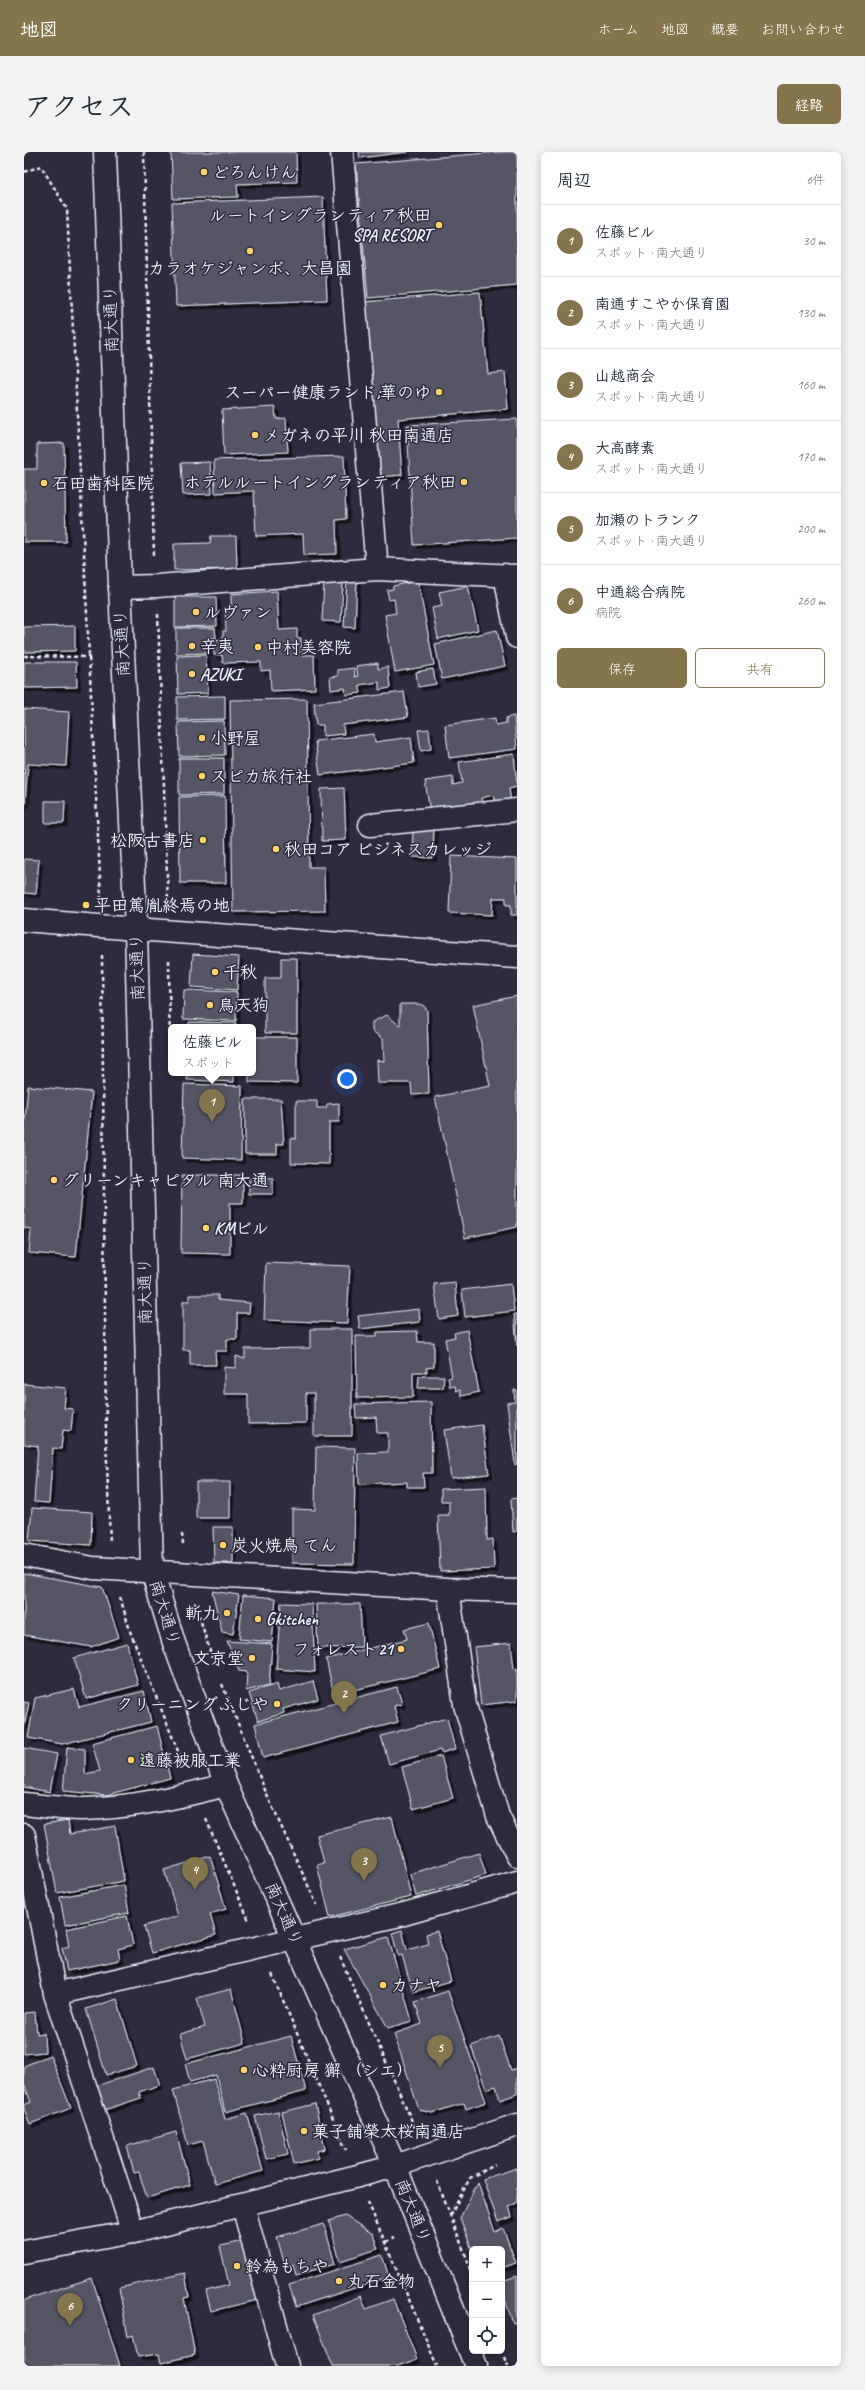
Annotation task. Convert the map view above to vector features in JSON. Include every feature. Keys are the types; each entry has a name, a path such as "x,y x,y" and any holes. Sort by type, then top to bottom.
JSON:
{"street":[{"name":"南大通り","path":"105,152 120,587 136,929 152,1571 174,1643 226,1785 395,2166 476,2366"},
{"path":"342,152 377,569"},
{"path":"120,587 157,586 377,569 511,576 517,637"},
{"path":"370,825 517,810"},
{"path":"24,920 517,957"},
{"path":"24,1555 93,1568 448,1589 517,1591"},
{"path":"448,1589 465,1705 498,1816 517,1855"},
{"path":"24,1804 80,1809 128,1807 226,1785"},
{"path":"24,1835 55,1994 133,2232"},
{"path":"55,1994 296,1940 404,1914 517,1882"},
{"path":"24,2252 133,2232 243,2206 395,2166 517,2125"},
{"path":"243,2206 287,2366"}],"path":[{"path":"144,152 154,559 157,586 169,932 170,1024"},
{"path":"24,172 40,166 67,209 102,927 106,1437 111,1569 132,1634 195,1793 437,2366"},
{"path":"24,656 90,657"},
{"path":"181,1529 187,1573 213,1662"},
{"path":"219,1677 267,1795 427,2155 469,2264"},
{"path":"450,2216 470,2178 497,2163"}],"building":[{"path":"171,152 296,152 297,182 237,184 238,197 173,199"},
{"path":"359,152 407,152 360,158"},
{"name":"ルートイングランティア秋田 SPA RESORT","path":"500,152 517,152 517,285 368,298 356,164"},
{"name":"カラオケジャンボ、大昌園","path":"323,197 327,300 176,306 172,203"},
{"name":"スーパー健康ランド;華のゆ","path":"480,292 488,374 505,372 508,409 398,419 402,475 380,477 364,302"},
{"name":"メガネの平川 秋田南通店","path":"275,407 276,419 286,418 288,452 224,455 222,410"},
{"name":"ホテルルートイングランティア秋田","path":"517,419 517,538 414,545 407,425"},
{"name":"石田歯科医院","path":"64,443 66,542 24,542 24,469 37,469 37,444"},
{"path":"344,456 346,519 336,520 337,554 304,555 303,534 256,536 254,491 215,493 214,460"},
{"path":"210,462 212,494 183,495 181,463"},
{"path":"211,536 236,536 237,569 174,570 174,544 210,543"},
{"path":"347,579 357,580 355,628 344,627"},
{"path":"418,581 434,665 395,672 385,615 396,613 394,599 389,600 387,590 393,589 393,586"},
{"path":"324,582 343,583 341,622 322,621"},
{"path":"468,586 478,630 438,639 432,608 442,606 439,592"},
{"name":"中村美容院","path":"277,591 279,630 297,629 297,638 301,638 302,655 314,655 315,689 271,691 270,670 261,671 261,662 223,663 222,655 214,655 213,640 223,639 223,631 226,631 225,608 231,608 231,594"},
{"name":"ルヴァン","path":"175,597 216,597 217,626 175,627"},
{"path":"75,626 75,651 24,652 24,627"},
{"name":"辛夷","path":"176,628 215,628 216,638 208,638 208,653 176,654"},
{"path":"497,630 505,666 442,679 435,644"},
{"name":"AZUKI","path":"206,655 208,693 178,694 177,656"},
{"path":"24,662 76,662 77,687 24,688"},
{"path":"378,663 378,669 388,667 390,688 379,690 379,682 359,685 361,693 346,695 345,688 331,690 330,677 338,676 338,670 354,668 355,677 358,676 356,666"},
{"path":"433,669 436,684 418,687 416,672"},
{"path":"404,692 408,717 343,725 344,734 323,736 323,725 316,725 314,703"},
{"path":"225,696 225,719 177,720 177,697"},
{"name":"秋田コア ビジネスカレッジ","path":"307,699 309,867 324,867 325,911 233,912 230,700"},
{"path":"24,709 69,712 66,766 28,764 25,805"},
{"path":"514,716 517,749 449,758 445,725 495,718 496,725 506,723 506,718"},
{"name":"小野屋","path":"224,721 225,755 179,756 178,722"},
{"path":"429,729 431,749 421,751 418,730"},
{"path":"374,734 375,742 411,737 414,763 320,775 315,741"},
{"path":"514,754 517,786 509,788 511,802 496,804 494,795 481,798 482,804 430,812 425,781 453,777 453,785 462,783 459,762"},
{"name":"スピカ旅行社","path":"179,758 224,758 224,794 179,795"},
{"path":"344,788 346,840 322,841 321,789"},
{"name":"松阪古書店","path":"225,796 226,883 180,883 179,797"},
{"path":"45,801 65,801 64,823 45,823"},
{"path":"413,828 434,828 433,858 412,857"},
{"path":"451,856 517,859 517,915 511,915 511,905 506,905 506,898 493,898 492,915 449,913"},
{"path":"24,859 39,860 36,894 24,893"},
{"name":"千秋","path":"193,954 239,957 237,990 191,987"},
{"path":"281,958 297,958 297,1033 265,1033 265,978 281,978"},
{"name":"鳥天狗","path":"184,990 237,992 236,1021 183,1019"},
{"path":"517,996 517,1227 465,1238 435,1097 490,1086 473,1005"},
{"path":"400,1004 419,1004 424,1006 427,1010 429,1094 412,1095 411,1083 378,1083 377,1060 384,1061 383,1039 372,1031 372,1022 387,1015 400,1026"},
{"path":"189,1022 236,1023 236,1024 189,1024"},
{"path":"256,1037 297,1037 297,1083 249,1082 249,1076 256,1076"},
{"path":"188,1076 234,1076 234,1082 187,1080"},
{"path":"184,1084 242,1086 241,1160 182,1158"},
{"name":"グリーンキャピタル 南大通","path":"28,1086 92,1092 76,1257 29,1253 31,1229 24,1228 24,1132"},
{"path":"245,1099 281,1099 284,1144 277,1144 277,1154 245,1154"},
{"path":"296,1101 317,1101 317,1108 326,1108 327,1104 339,1103 339,1122 329,1122 329,1164 291,1163 291,1138 296,1139"},
{"name":"KMビル","path":"182,1175 243,1175 243,1203 230,1203 230,1254 181,1253"},
{"path":"249,1177 273,1178 273,1194 249,1194"},
{"path":"266,1263 350,1266 347,1323 264,1320"},
{"path":"455,1282 458,1316 439,1319 434,1284"},
{"path":"511,1284 514,1311 465,1317 462,1290"},
{"path":"189,1295 218,1295 218,1300 250,1303 249,1313 237,1313 237,1339 227,1339 227,1351 215,1351 216,1365 190,1365 190,1350 183,1350 183,1301 189,1301"},
{"path":"419,1309 420,1322 360,1329 358,1316"},
{"path":"514,1314 517,1314 517,1346"},
{"path":"310,1329 352,1329 352,1436 314,1436 314,1393 306,1393 306,1423 248,1424 248,1394 224,1394 224,1367 236,1368 236,1356 245,1359 245,1349 310,1348"},
{"path":"467,1330 479,1392 461,1396 460,1390 456,1391 455,1386 450,1387 448,1378 452,1377 445,1339 455,1337 454,1333"},
{"path":"417,1331 418,1342 434,1342 434,1367 426,1368 427,1372 413,1372 413,1397 357,1398 356,1336 377,1336 377,1332"},
{"path":"419,1376 444,1376 443,1388 418,1388"},
{"path":"24,1384 66,1388 64,1408 73,1409 71,1431 63,1430 61,1449 53,1448 49,1503 34,1502 38,1446 24,1444"},
{"path":"514,1390 517,1390 517,1464 515,1465 507,1403 515,1402"},
{"path":"431,1402 432,1473 423,1473 424,1487 407,1487 407,1482 359,1484 358,1453 388,1452 388,1433 377,1433 376,1417 356,1418 355,1404"},
{"path":"482,1425 489,1474 451,1478 444,1430"},
{"path":"316,1447 355,1448 354,1564 292,1563 292,1509 315,1510"},
{"path":"196,1482 230,1482 230,1518 196,1518"},
{"path":"486,1487 487,1540 493,1539 494,1569 440,1571 438,1515 449,1515 449,1501 441,1501 441,1489"},
{"path":"517,1498 517,1531 513,1532 511,1499"},
{"path":"32,1508 92,1512 91,1545 29,1541"},
{"name":"炭火焼鳥 てん","path":"213,1527 233,1527 233,1563 214,1563"},
{"path":"24,1573 102,1587 119,1637 91,1647 24,1635"},
{"name":"斬九","path":"212,1591 239,1595 233,1634 222,1632"},
{"name":"Gkitchen","path":"243,1595 276,1598 272,1642 239,1639"},
{"path":"281,1603 312,1604 315,1672 276,1669"},
{"path":"316,1604 360,1604 362,1647 318,1648"},
{"name":"フォレスト21","path":"429,1623 440,1669 334,1695 326,1659 407,1639 404,1629"},
{"name":"文京堂","path":"227,1641 272,1644 269,1685 246,1691 247,1672 239,1671"},
{"path":"127,1643 138,1685 86,1699 74,1658"},
{"path":"511,1643 514,1669 517,1668 517,1701 481,1705 474,1647"},
{"name":"クリーニングふじや","path":"313,1681 318,1699 283,1709 284,1713 258,1721 249,1693 277,1684 279,1691"},
{"path":"397,1687 402,1704 394,1706 398,1722 263,1758 255,1724"},
{"path":"74,1689 79,1707 144,1691 151,1722 62,1744 28,1738 35,1698"},
{"path":"24,1702 29,1703 24,1728"},
{"path":"447,1718 455,1749 441,1753 440,1750 389,1764 381,1736"},
{"name":"遠藤被服工業","path":"157,1726 170,1778 106,1795 63,1791 67,1747 85,1749 85,1774 100,1771 92,1743"},
{"path":"24,1748 57,1754 50,1792 24,1787"},
{"path":"441,1756 453,1798 413,1809 402,1767"},
{"path":"392,1817 411,1897 330,1917 317,1865 324,1863 317,1835"},
{"path":"68,1820 70,1834 115,1826 124,1881 57,1893 44,1824"},
{"path":"479,1853 486,1875 416,1896 410,1874"},
{"path":"210,1856 226,1909 210,1914 216,1935 152,1953 144,1926 178,1916 164,1870"},
{"path":"124,1885 129,1913 65,1925 60,1897"},
{"path":"127,1916 133,1945 118,1949 120,1960 67,1971 62,1948 69,1946 66,1929"},
{"path":"402,1930 407,1950 428,1944 426,1934 437,1931 451,1981 413,1992 402,1955 398,1956 392,1933"},
{"name":"カナヤ","path":"388,1937 412,2021 388,2028 344,1949"},
{"path":"231,1989 245,2043 187,2059 180,2034 205,2027 197,1998"},
{"path":"448,1991 486,2102 466,2109 464,2103 432,2113 419,2110 394,2034 422,2024 415,2002"},
{"path":"117,1999 137,2066 106,2075 86,2009"},
{"path":"35,2012 37,2034 44,2033 45,2052 24,2054 24,2013"},
{"name":"心粋厨房 獬 （シエ）","path":"291,2036 306,2091 225,2112 216,2075 190,2082 185,2064"},
{"path":"499,2036 511,2070 517,2068 517,2094 500,2100 496,2086 486,2089 471,2046"},
{"path":"50,2055 71,2108 30,2124 24,2109 24,2105 31,2102 24,2084 24,2066"},
{"path":"154,2067 160,2085 139,2092 141,2098 104,2110 96,2086"},
{"path":"214,2079 225,2119 247,2113 263,2171 215,2184 203,2141 188,2145 173,2090"},
{"name":"菓子舗榮太桜南通店","path":"315,2104 325,2149 317,2151 318,2158 294,2164 282,2112"},
{"path":"278,2111 288,2154 266,2159 255,2116"},
{"path":"176,2132 190,2185 147,2198 139,2172 134,2173 127,2146"},
{"path":"517,2168 517,2203 509,2206 512,2217 498,2222 483,2179"},
{"path":"478,2182 495,2232 503,2228 516,2263 505,2267 505,2246 470,2246 460,2218"},
{"path":"345,2216 373,2234 378,2249 340,2261 329,2221"},
{"path":"324,2224 335,2264 296,2275 293,2264 285,2266 277,2237"},
{"name":"鈴為もちや","path":"243,2241 258,2300 211,2311 206,2291 229,2285 220,2246"},
{"name":"丸石金物","path":"382,2255 389,2277 296,2307 289,2285"},
{"path":"185,2273 189,2297 184,2298 195,2355 161,2363 159,2354 138,2357 133,2335 128,2337 119,2288"},
{"path":"517,2276 517,2322 513,2323 505,2300 505,2280"},
{"path":"92,2278 120,2366 24,2366 24,2300"},
{"path":"361,2296 366,2309 393,2299 417,2359 398,2366 333,2366 313,2315"}],"place":[{"name":"どろんけん","path":"204,172"},
{"name":"ルートイングランティア秋田 SPA RESORT","path":"439,225"},
{"name":"カラオケジャンボ、大昌園","path":"250,251"},
{"name":"スーパー健康ランド;華のゆ","path":"439,392"},
{"name":"メガネの平川 秋田南通店","path":"255,435"},
{"name":"ホテルルートイングランティア秋田","path":"464,482"},
{"name":"石田歯科医院","path":"44,483"},
{"name":"ルヴァン","path":"196,612"},
{"name":"辛夷","path":"192,646"},
{"name":"中村美容院","path":"258,647"},
{"name":"AZUKI","path":"192,674"},
{"name":"小野屋","path":"202,738"},
{"name":"スピカ旅行社","path":"202,776"},
{"name":"松阪古書店","path":"203,840"},
{"name":"秋田コア ビジネスカレッジ","path":"276,849"},
{"name":"平田篤胤終焉の地","path":"86,905"},
{"name":"千秋","path":"215,972"},
{"name":"鳥天狗","path":"210,1005"},
{"name":"佐藤ビル","path":"212,1122"},
{"name":"グリーンキャピタル 南大通","path":"54,1180"},
{"name":"KMビル","path":"206,1228"},
{"name":"炭火焼鳥 てん","path":"223,1545"},
{"name":"斬九","path":"227,1613"},
{"name":"Gkitchen","path":"258,1619"},
{"name":"フォレスト21","path":"401,1649"},
{"name":"文京堂","path":"252,1658"},
{"name":"クリーニングふじや","path":"277,1704"},
{"name":"南通すこやか保育園","path":"344,1714"},
{"name":"遠藤被服工業","path":"131,1760"},
{"name":"山越商会","path":"364,1881"},
{"name":"大高酵素","path":"195,1890"},
{"name":"カナヤ","path":"383,1985"},
{"name":"加瀬のトランク","path":"440,2068"},
{"name":"心粋厨房 獬 （シエ）","path":"244,2070"},
{"name":"菓子舗榮太桜南通店","path":"304,2131"},
{"name":"鈴為もちや","path":"237,2266"},
{"name":"丸石金物","path":"339,2281"},
{"name":"中通総合病院","path":"70,2326"}]}
